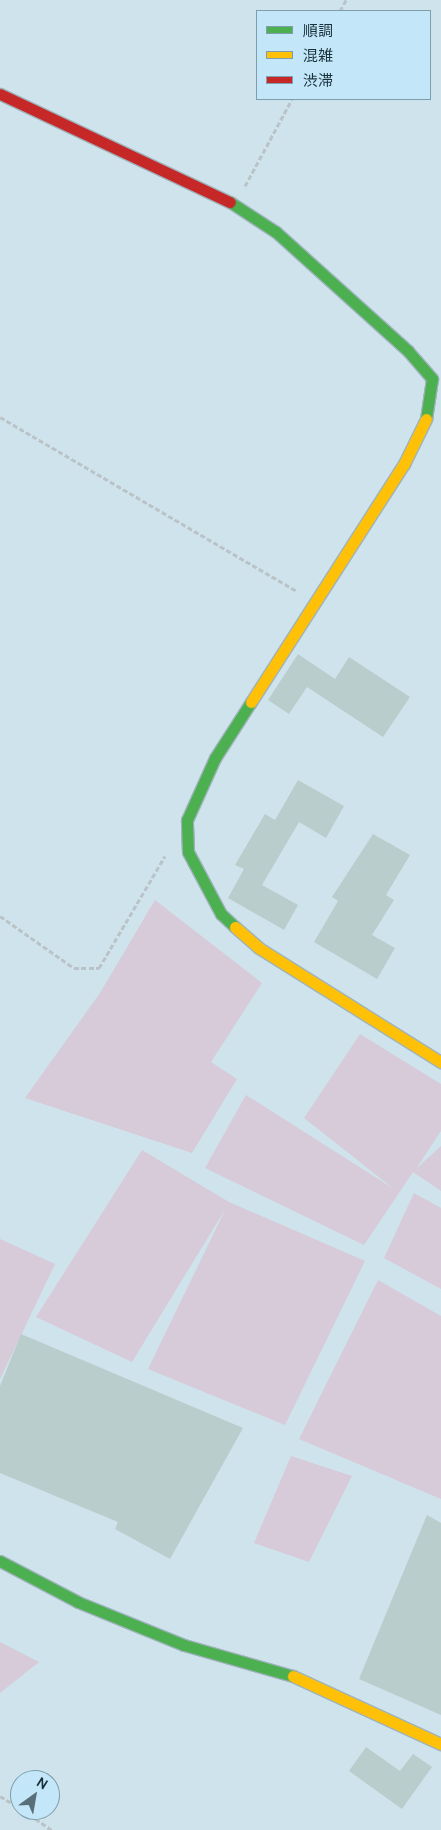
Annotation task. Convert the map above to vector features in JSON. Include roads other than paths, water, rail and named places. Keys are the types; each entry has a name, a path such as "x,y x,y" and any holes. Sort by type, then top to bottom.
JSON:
{"street":[{"path":"0,94 235,204 276,232 408,351 432,379 432,400 423,430 197,790 187,820 188,852 221,914 259,948 441,1062"},
{"path":"0,1561 78,1602 184,1645 313,1682 441,1744"}]}
